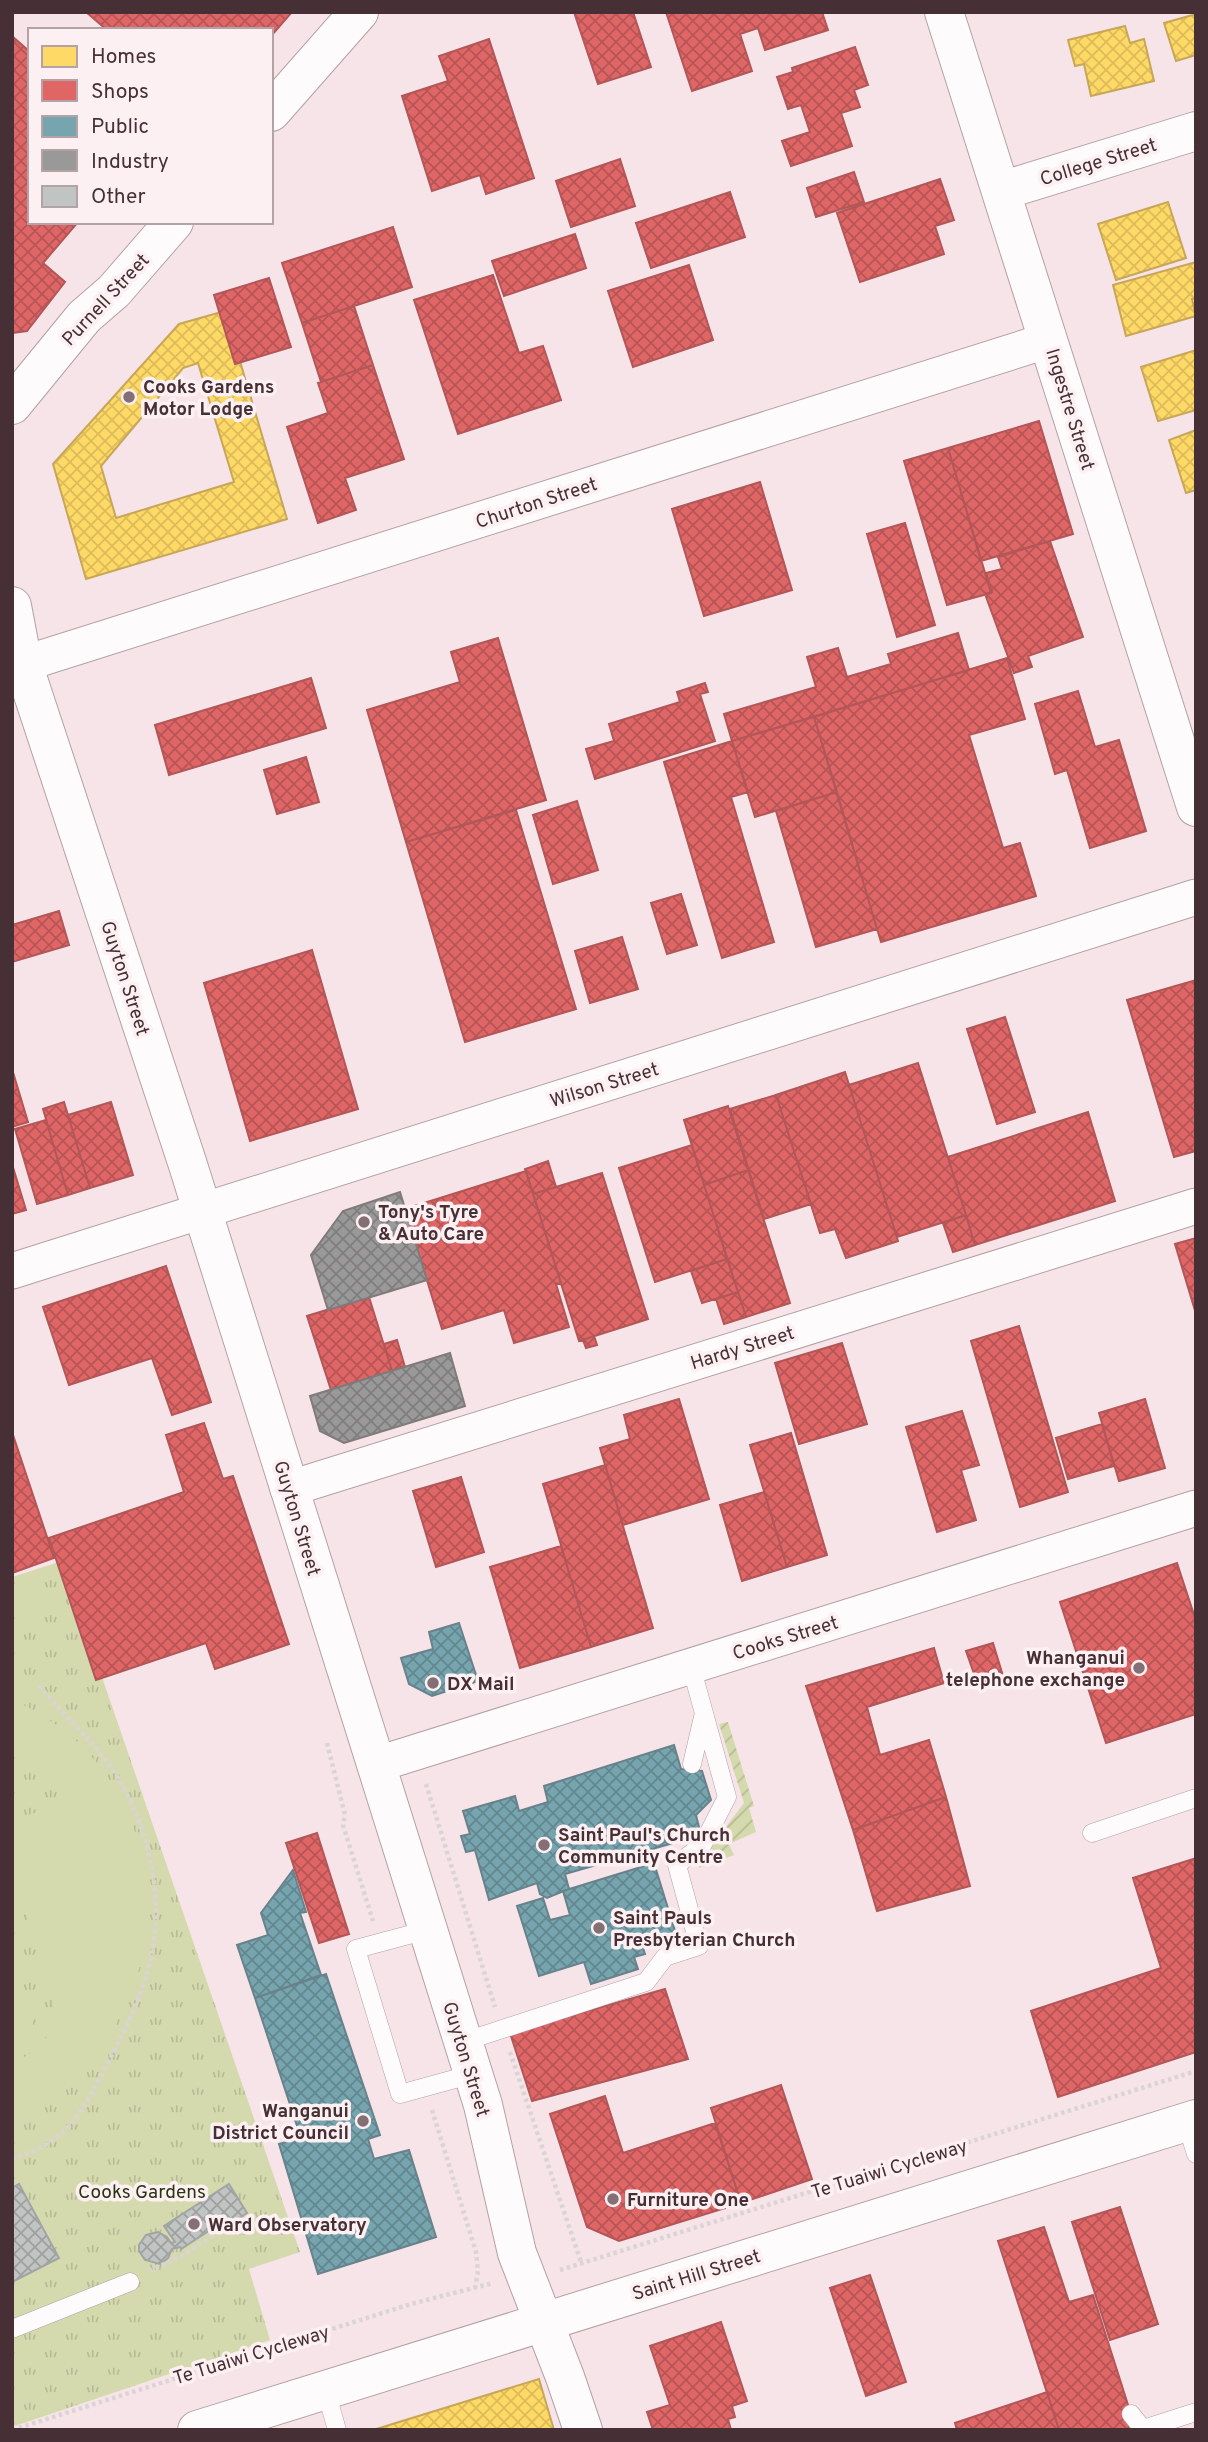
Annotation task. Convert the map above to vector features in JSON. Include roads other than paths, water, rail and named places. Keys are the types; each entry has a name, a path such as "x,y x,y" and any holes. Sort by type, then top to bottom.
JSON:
{"main road":[{"path":"273,110 359,12"},
{"name":"Ingestre Street","path":"944,12 1196,807"},
{"name":"College Street","path":"1001,191 1196,131"},
{"name":"Purnell Street","path":"12,405 24,380 84,317 114,291 172,224"},
{"name":"Guyton Street","path":"12,606 23,664 201,1211 483,2105 517,2253 583,2430"},
{"name":"Saint Hill Street","path":"197,2430 544,2321 1192,2132"}],"street":[{"name":"Churton Street","path":"23,664 1049,340"},
{"name":"Wilson Street","path":"12,1271 1196,897"},
{"name":"Hardy Street","path":"289,1489 1196,1206"},
{"name":"Cooks Street","path":"375,1765 1196,1508"}],"lane":[{"path":"427,1930 356,1949 400,2094 468,2058 646,1982 665,1957 699,1946 677,1865 703,1844 727,1797 691,1666"},
{"path":"692,1764 703,1713"},
{"path":"1092,1833 1196,1798"},
{"path":"12,2329 130,2282"},
{"path":"325,2388 337,2430"},
{"path":"1131,2414 1143,2429 1196,2412"}],"place":[{"name":"Cooks Gardens Motor Lodge","path":"129,397"},
{"name":"Tony's Tyre & Auto Care","path":"364,1222"},
{"name":"Whanganui telephone exchange","path":"1139,1668"},
{"name":"DX Mail","path":"433,1683"},
{"name":"Saint Paul's Church Community Centre","path":"544,1845"},
{"name":"Saint Pauls Presbyterian Church","path":"599,1928"},
{"name":"Wanganui District Council","path":"363,2121"},
{"name":"Furniture One","path":"613,2199"},
{"name":"Ward Observatory","path":"194,2224"}],"park label":[{"name":"Cooks Gardens","path":"142,2191"}]}
